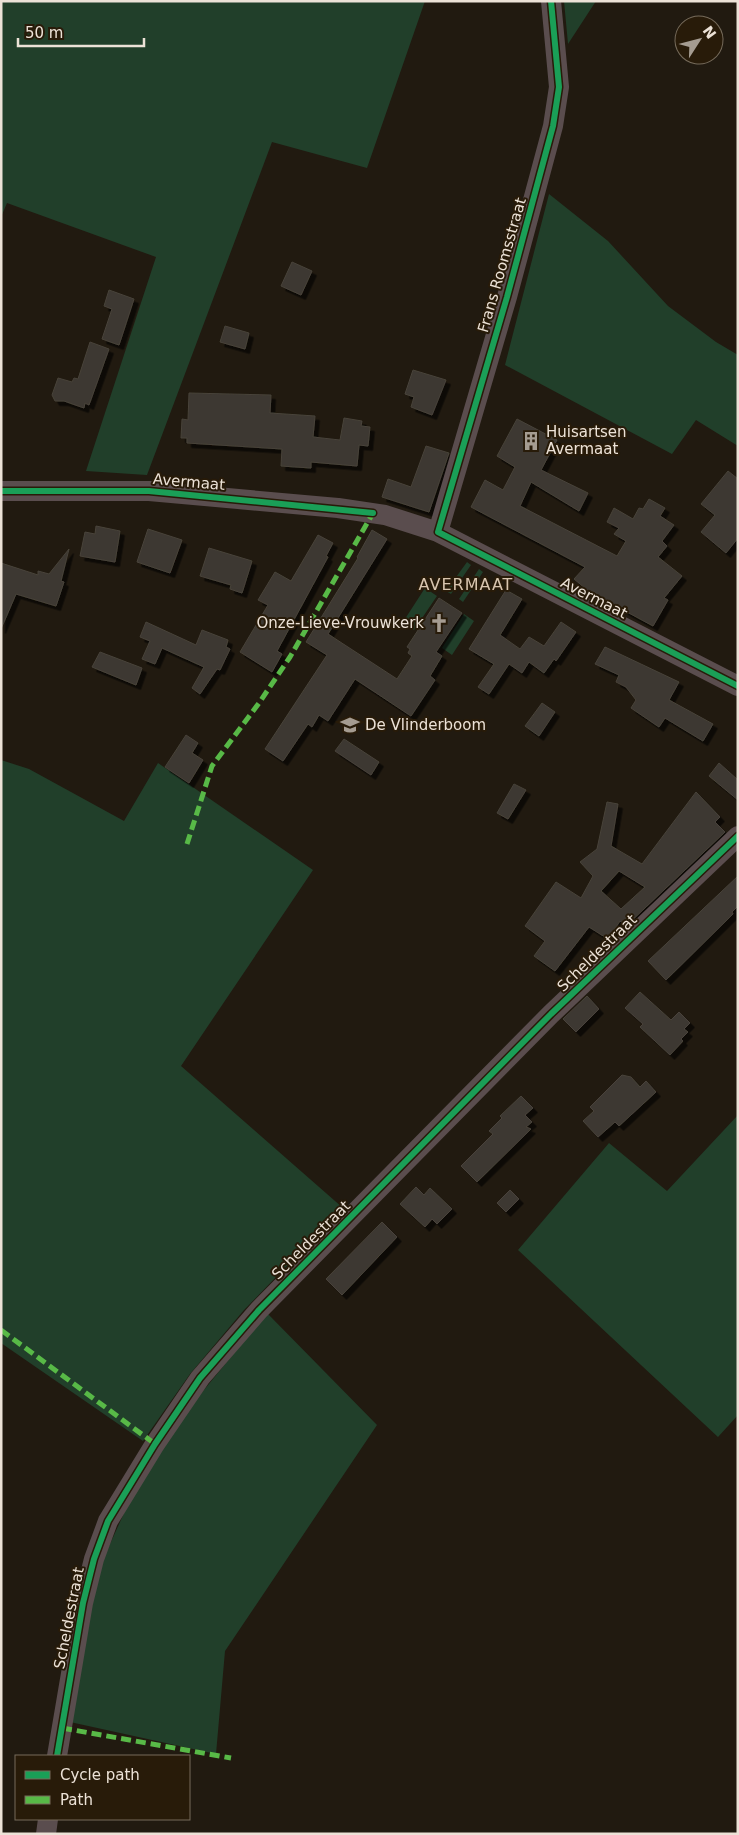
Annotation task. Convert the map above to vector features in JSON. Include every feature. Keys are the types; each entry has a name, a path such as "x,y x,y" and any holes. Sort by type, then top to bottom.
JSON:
{"street":[{"name":"Frans Roomsstraat","path":"438,532 504,306 553,126 559,87 551,1"},
{"name":"Avermaat","path":"1,491 149,491 338,508 385,515 438,532 738,686"},
{"name":"Scheldestraat","path":"57,1755 83,1603 94,1559 108,1521 155,1444 200,1378 259,1310 544,1021 738,836"},
{"path":"46,1834 48,1820"}],"green space":[{"path":"1,1 425,1 367,168 272,142 147,475 86,471 156,257 7,203 1,217"},
{"path":"564,1 596,1 568,44"},
{"path":"549,194 608,241 668,306 716,342 738,355 738,446 696,420 672,454 505,365"},
{"path":"467,562 471,565 451,594 446,591"},
{"path":"479,569 483,572 463,602 459,599"},
{"path":"425,588 437,596 414,630 403,622"},
{"path":"464,614 474,621 452,655 442,648"},
{"path":"1,760 29,769 124,821 158,763 313,870 181,1066 343,1208 244,1310 190,1374 143,1441 1,1343"},
{"path":"738,1115 738,1415 718,1437 518,1250 609,1143 667,1191"},
{"path":"267,1313 377,1425 225,1651 216,1754 70,1722 94,1591 105,1555 125,1511 181,1418"}],"building":[{"path":"292,262 312,271 301,295 281,286"},
{"path":"109,290 134,299 119,345 102,339 112,309 104,306"},
{"path":"225,326 249,333 245,349 220,342"},
{"path":"90,342 109,349 89,405 85,403 84,408 64,401 55,401 52,395 58,378 72,382 74,378 78,379"},
{"path":"413,370 446,380 432,415 411,407 414,397 405,394"},
{"path":"189,393 271,395 270,413 315,416 313,437 340,440 344,418 362,421 361,426 370,427 368,446 359,445 357,466 311,462 311,468 281,466 282,449 187,443 187,438 181,438 182,419 188,420"},
{"path":"517,419 557,440 541,470 588,493 579,511 531,482 520,506 617,556 626,541 614,534 619,528 607,522 614,508 633,519 639,508 643,509 649,499 665,508 660,516 674,525 662,541 667,546 658,557 682,576 664,598 668,600 653,626 603,599 593,591 591,593 574,579 585,567 471,507 485,480 503,490 515,467 497,456"},
{"path":"426,446 449,453 429,512 382,497 388,479 411,487"},
{"path":"728,471 738,479 738,538 726,553 701,532 715,515 701,504"},
{"path":"96,526 120,531 115,562 80,556 85,532 95,534"},
{"path":"148,529 182,540 170,573 137,562"},
{"path":"372,530 387,539 328,634 397,679 412,656 408,653 410,649 407,647 439,598 462,613 436,652 442,656 430,676 435,680 411,716 355,679 328,721 319,715 312,727 308,724 283,761 265,749 327,655 306,642 358,558"},
{"path":"318,535 333,543 326,556 328,557 277,651 282,654 272,672 240,652 268,605 258,600 275,572 291,581"},
{"path":"209,548 252,561 242,593 230,589 231,585 200,576"},
{"path":"69,549 61,581 64,582 56,606 16,594 1,629 1,563 38,575 38,571 49,574"},
{"path":"506,590 522,599 500,635 520,649 529,637 544,646 561,622 576,632 556,661 554,659 544,673 529,662 522,673 509,664 489,694 478,687 494,664 469,649"},
{"path":"146,622 196,645 202,630 228,640 226,647 230,649 220,670 217,669 200,694 192,688 204,667 162,648 155,664 142,659 150,641 140,637"},
{"path":"605,647 679,682 669,700 713,724 703,741 665,718 659,727 631,708 636,700 626,687 616,682 619,675 595,664"},
{"path":"100,652 142,668 136,685 92,667"},
{"path":"542,703 555,712 539,736 525,726"},
{"path":"186,735 198,743 192,753 203,760 189,783 165,767"},
{"path":"344,739 379,762 371,775 335,751"},
{"path":"719,763 738,780 738,800 709,776"},
{"path":"514,784 526,790 508,819 497,813"},
{"path":"696,792 720,817 715,822 725,832 626,926 620,921 608,939 589,927 555,971 534,956 545,941 525,926 556,882 581,898 593,876 580,862 597,849 607,802 618,804 611,846 642,864","holes":["619,871 645,887 621,909 601,891"]},
{"path":"738,876 738,906 732,912 733,914 666,980 648,961"},
{"path":"640,992 671,1020 679,1012 690,1023 684,1029 688,1032 681,1039 683,1041 670,1055 640,1027 643,1024 625,1008"},
{"path":"587,996 599,1009 576,1032 563,1019"},
{"path":"622,1075 631,1077 640,1087 646,1081 656,1092 619,1126 615,1122 598,1137 583,1121 594,1111 590,1107"},
{"path":"521,1096 533,1108 525,1115 532,1122 526,1127 531,1129 477,1182 461,1166 493,1134 489,1131 502,1118 500,1116"},
{"path":"416,1187 424,1195 430,1188 452,1209 437,1224 432,1219 425,1227 400,1204"},
{"path":"510,1190 519,1199 506,1212 497,1203"},
{"path":"382,1222 397,1237 342,1295 326,1279"}],"marked path":[{"path":"187,844 212,766 259,703 290,657 373,513"},
{"path":"1,1330 155,1444"},
{"path":"62,1728 231,1758"}],"cycle path":[{"path":"551,1 559,87 553,126 507,297 438,532 738,686"},
{"path":"1,491 149,491 373,513"},
{"path":"57,1755 83,1603 94,1559 108,1521 155,1444 200,1378 259,1310 551,1014 738,836"}],"place":[{"name":"Huisartsen Avermaat","path":"531,441"},
{"name":"Onze-Lieve-Vrouwkerk","path":"439,623"},
{"name":"De Vlinderboom","path":"350,725"}],"district":[{"name":"AVERMAAT","path":"466,584"}]}
